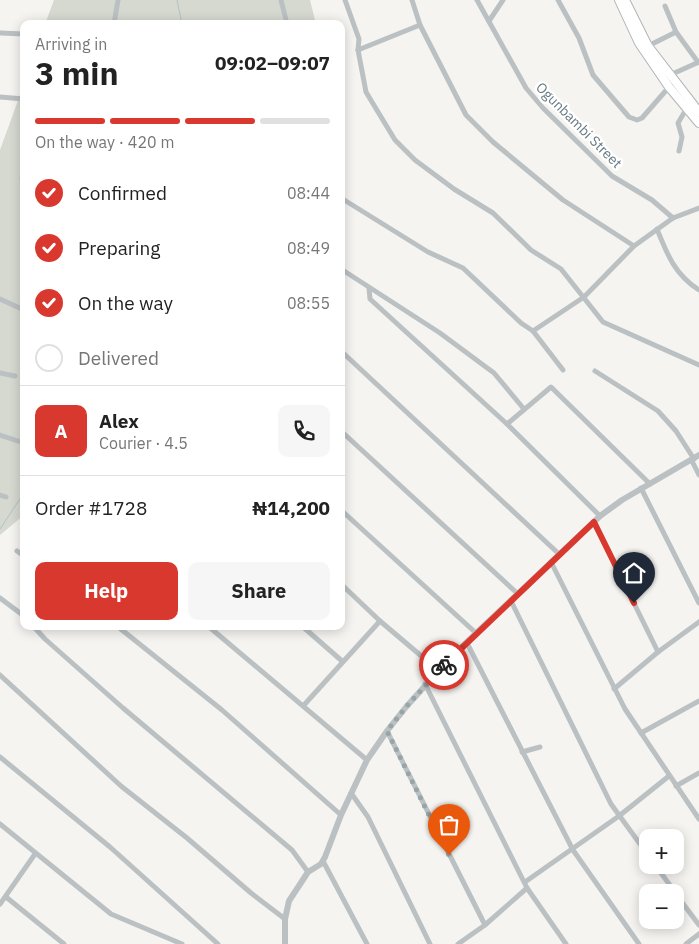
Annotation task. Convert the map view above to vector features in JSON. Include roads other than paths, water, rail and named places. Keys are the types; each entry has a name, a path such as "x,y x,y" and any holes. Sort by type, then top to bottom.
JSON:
{"main road":[{"path":"620,0 639,43 669,87 699,123"},
{"path":"625,0 648,46 699,112"}],"street":[{"path":"115,20 118,0"},
{"path":"281,0 286,20"},
{"path":"345,0 359,39 358,50 366,92 395,140 415,160 454,190 493,213 531,250 561,269 599,318 607,324 699,365"},
{"path":"412,0 420,25 466,115 493,142 563,200 634,246"},
{"name":"Ogunbambi Street","path":"477,0 526,88 543,108 612,176 652,200 673,218"},
{"path":"558,0 579,38 593,75 629,117 637,120 642,118 669,87"},
{"path":"489,21 502,1"},
{"path":"665,6 680,41 698,62 670,75"},
{"path":"358,50 420,25"},
{"path":"0,32 20,34"},
{"path":"648,46 676,32"},
{"path":"0,97 20,99"},
{"path":"679,151 682,137 677,127 687,108"},
{"path":"345,200 428,252 463,268 521,323 534,331 563,370"},
{"path":"534,331 584,298 634,246 657,229 673,218 698,211"},
{"path":"657,229 670,261 687,282 699,290"},
{"path":"345,272 440,333 494,373 524,409"},
{"path":"369,288 370,299 507,424 600,516"},
{"path":"0,299 20,308"},
{"path":"345,354 559,554"},
{"path":"594,371 658,412 676,431 695,458 699,475"},
{"path":"0,373 15,376"},
{"path":"507,424 551,388 650,484"},
{"path":"0,436 20,442"},
{"path":"345,436 518,594"},
{"path":"285,944 285,919 289,901 308,872 323,861 341,815 367,760 387,731 425,684 600,516 641,488 695,458"},
{"path":"641,488 699,603"},
{"path":"0,495 6,497"},
{"path":"345,514 477,634"},
{"path":"594,522 658,652"},
{"path":"551,562 614,689 641,734 699,818"},
{"path":"345,588 380,621 439,671"},
{"path":"0,598 20,613"},
{"path":"511,601 576,736 619,816 639,843"},
{"path":"304,705 380,621"},
{"path":"614,689 658,652 699,622"},
{"path":"37,630 123,708 292,850 308,872"},
{"path":"123,630 222,710 341,815"},
{"path":"213,630 367,760"},
{"path":"307,630 342,661"},
{"path":"468,643 573,850 639,944"},
{"path":"0,675 121,786 187,838 250,893 285,919"},
{"path":"425,684 527,888 563,943"},
{"path":"641,734 699,701"},
{"path":"387,731 485,925"},
{"path":"522,752 540,748"},
{"path":"0,757 110,847 218,944"},
{"path":"676,786 699,772"},
{"path":"525,882 573,850 670,776"},
{"path":"351,793 365,812 430,944"},
{"path":"0,824 111,914 182,944"},
{"path":"0,904 36,854"},
{"path":"323,861 366,944"},
{"path":"458,944 485,925 527,888"},
{"path":"6,897 45,926 64,944"},
{"path":"684,905 699,925"},
{"path":"686,944 699,934"}],"waterway":[{"path":"177,0 181,20"},
{"path":"0,529 20,499"}]}
